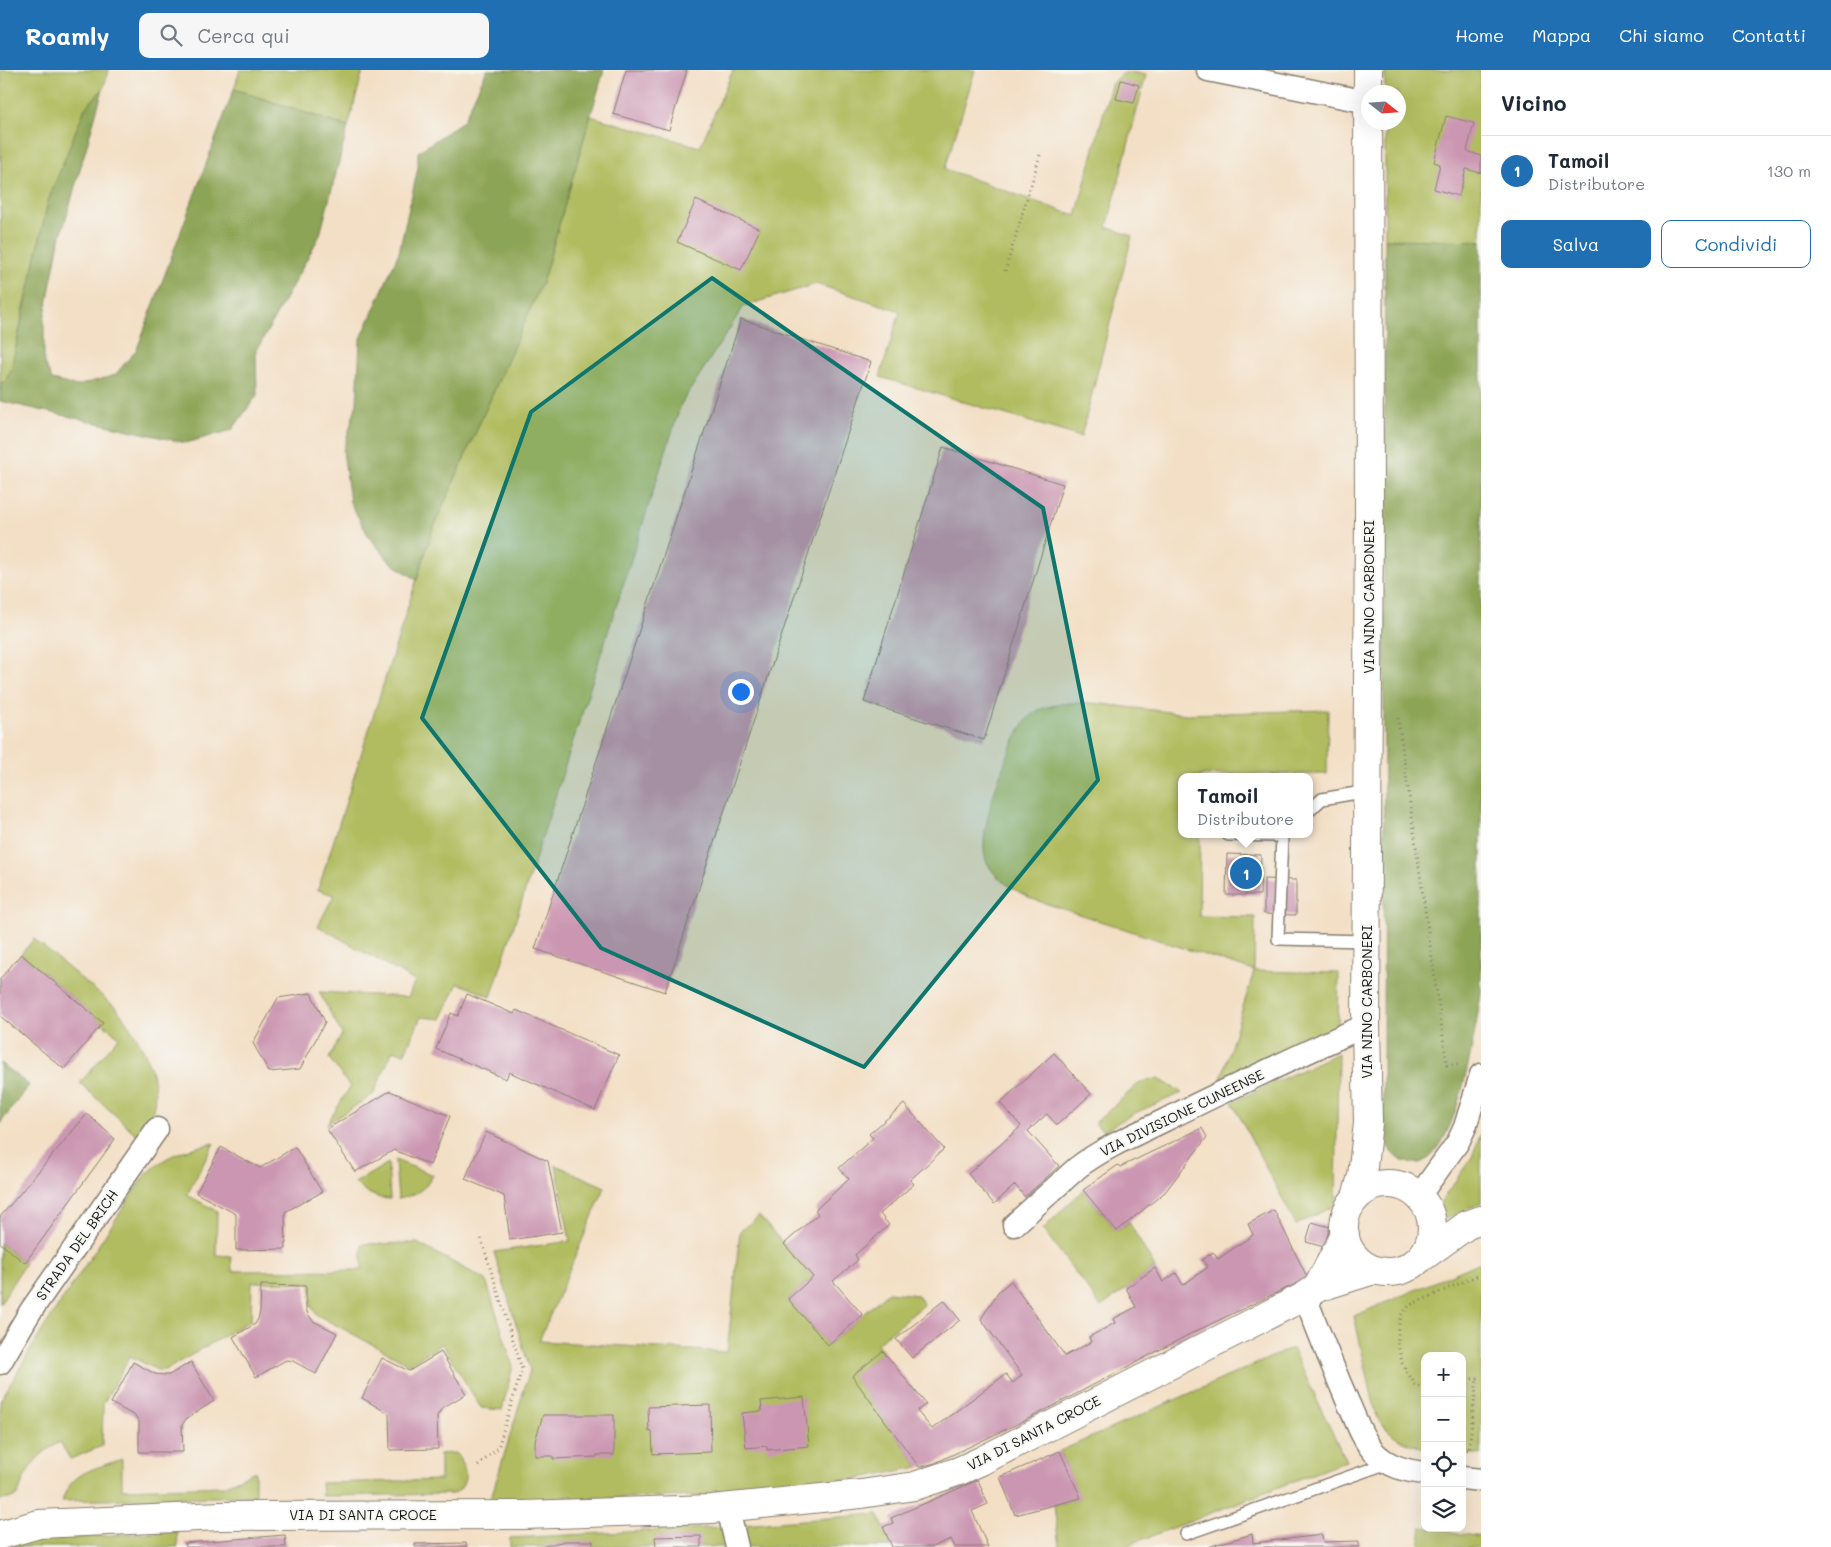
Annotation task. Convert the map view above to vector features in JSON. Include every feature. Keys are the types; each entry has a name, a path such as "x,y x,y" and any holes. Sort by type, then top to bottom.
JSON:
{"main road":[{"name":"VIA NINO CARBONERI","path":"1368,70 1368,85"},
{"name":"VIA NINO CARBONERI","path":"1344,1235 1344,1221 1356,1197 1363,1168 1368,1123 1366,1025 1368,130"},
{"name":"VIA NINO CARBONERI","path":"1368,1123 1382,1171 1390,1184"},
{"path":"1356,1197 1378,1185 1390,1184 1411,1190 1444,1221 1474,1223"},
{"path":"1421,1258 1428,1248 1432,1226 1425,1205"},
{"path":"1344,1235 1354,1257 1363,1265 1374,1270 1400,1271 1411,1266 1474,1223"},
{"path":"1311,1292 1344,1235"},
{"name":"VIA DI SANTA CROCE","path":"0,1535 39,1524 221,1516 523,1515 728,1508 915,1486 959,1471 1311,1292 1374,1270"}],"street":[{"path":"1208,70 1361,101"},
{"name":"VIA DIVISIONE CUNEENSE","path":"1014,1225 1088,1160 1110,1147 1214,1095 1366,1025"},
{"path":"1425,1205 1465,1127 1481,1075"},
{"name":"STRADA DEL BRICH","path":"0,1363 30,1312 157,1129"},
{"path":"1311,1292 1328,1356 1362,1433 1373,1450 1388,1463 1407,1470 1421,1472"},
{"path":"1466,1478 1481,1480"},
{"path":"728,1508 737,1547"}],"lane":[{"path":"1313,808 1322,800 1368,792"},
{"path":"1283,838 1278,939 1367,941"},
{"path":"1186,1534 1388,1463"}],"path":[{"path":"1005,271 1041,152"},
{"path":"1398,714 1447,1064"},
{"path":"478,1466 498,1448 522,1368 480,1235"},
{"path":"1421,1387 1415,1385 1402,1363 1398,1344 1398,1329 1402,1315 1410,1305 1481,1274"},
{"path":"1466,1380 1479,1378 1469,1450 1466,1450"}],"highlighted area":[{"path":"712,278 1043,508 1098,780 864,1067 601,948 422,718 531,412"}],"green space":[{"path":"1,70 109,70 103,89 85,108 24,307 11,370 5,382 0,383"},
{"path":"240,70 363,70 348,127 234,89"},
{"path":"487,70 604,70 543,280 432,531 417,580 390,562 369,537 350,502 343,451 357,403 360,341 399,252 418,168 418,152 463,121"},
{"path":"733,70 975,70 945,169 1076,216 1111,85 1122,74 1135,73 1146,75 1107,227 1132,236 1081,437 880,377 900,311 816,284 744,306 681,404 491,997 458,983 441,1019 421,1017 404,1054 393,1050 373,1095 327,1124 350,1087 329,1058 342,1034 319,992 408,997 415,981 318,926 334,895 318,890 432,531 543,280 590,116 700,147"},
{"path":"1385,70 1481,70 1481,241 1385,239 1385,130 1406,130 1406,85 1385,85"},
{"path":"103,89 58,246 44,320 44,362 52,380 77,386 115,375 137,349 234,89 348,127 320,235 256,352 257,395 232,430 186,443 0,401 0,383 5,382 11,370 48,201 85,108"},
{"path":"1385,239 1481,241 1481,994 1470,1058 1456,1109 1437,1149 1425,1161 1417,1163 1403,1161 1392,1153 1385,1135 1383,1115"},
{"path":"1069,703 1093,703 1186,714 1328,710 1327,774 1178,773 1178,838 1200,838 1199,916 1255,917 1254,971 1032,899 1018,892 994,873 986,860 984,847 985,830 996,786 1021,728 1029,717 1047,707"},
{"path":"34,939 115,1007 136,1036 151,1070 154,1087 154,1104 149,1121 139,1137 80,1083 119,1037 21,954"},
{"path":"1254,971 1339,973 1338,1024 1221,1079"},
{"path":"1338,1053 1336,1205 1296,1225 1232,1102"},
{"path":"0,1063 29,1085 0,1124"},
{"path":"1159,1079 1182,1093 1137,1112 1103,1131 1095,1123 1137,1085 1147,1080"},
{"path":"1481,1133 1481,1203 1445,1219 1437,1213 1439,1204 1472,1157"},
{"path":"214,1143 187,1195 217,1211 216,1255 231,1256 232,1271 362,1270 362,1244 417,1243 486,1280 513,1366 502,1410 481,1408 442,1344 409,1364 317,1315 311,1306 311,1283 252,1282 251,1320 166,1370 157,1370 130,1356 103,1404 102,1446 70,1459 60,1442 44,1452 28,1470 18,1495 0,1500 0,1401 45,1326 143,1178 167,1158 193,1148"},
{"path":"395,1160 433,1175 423,1189 398,1199"},
{"path":"388,1163 390,1199 380,1198 371,1194 355,1183"},
{"path":"556,1165 605,1187 539,1341 727,1352 740,1231 759,1216 813,1277 788,1299 828,1345 888,1292 918,1295 924,1305 877,1343 883,1351 853,1376 919,1467 854,1479 705,1496 490,1501 530,1370 494,1252 570,1241"},
{"path":"1083,1190 1117,1231 1129,1222 1155,1268 1101,1307 1043,1229"},
{"path":"0,1243 25,1263 0,1304"},
{"path":"1481,1262 1481,1455 1466,1453 1466,1352 1421,1352 1421,1447 1409,1444 1393,1435 1377,1418 1354,1316"},
{"path":"1292,1348 1346,1461 1123,1547 1059,1547 1054,1505 1080,1498 1060,1451"},
{"path":"455,1453 462,1463 465,1475 462,1486 452,1494 322,1496 321,1483 440,1480 440,1454"},
{"path":"122,1459 122,1489 224,1486 255,1471 255,1496 62,1501 71,1483 85,1472"},
{"path":"878,1514 892,1547 746,1547 741,1525"},
{"path":"722,1527 726,1547 510,1547 510,1538"},
{"path":"177,1531 178,1547 12,1547 23,1542 52,1539"},
{"path":"1421,1532 1452,1532 1481,1537 1481,1547 1419,1547"}],"building":[{"path":"626,70 687,70 669,130 613,114"},
{"path":"1121,80 1139,85 1134,103 1116,99"},
{"path":"1446,116 1474,123 1467,151 1481,156 1481,173 1466,169 1459,196 1434,189 1440,164 1434,162"},
{"path":"696,200 760,229 741,270 677,242"},
{"path":"741,319 871,362 665,992 535,949"},
{"path":"943,447 1063,484 984,740 864,702"},
{"path":"1227,854 1261,855 1260,895 1226,895"},
{"path":"1264,879 1296,880 1296,915 1264,914"},
{"path":"21,954 103,1023 64,1069 0,1016 0,979"},
{"path":"311,993 325,1022 300,1069 269,1072 253,1043 278,998"},
{"path":"467,994 514,1014 516,1010 619,1055 595,1110 509,1072 506,1079 436,1049 451,1013 458,1016"},
{"path":"1054,1053 1091,1094 1057,1125 1047,1114 1028,1131 1059,1166 1025,1197 1015,1185 994,1204 968,1174 1021,1126 1000,1103"},
{"path":"390,1091 450,1116 430,1165 394,1150 355,1172 327,1129"},
{"path":"904,1104 944,1149 910,1180 914,1184 880,1214 889,1225 855,1255 858,1260 833,1281 863,1315 828,1345 788,1299 813,1277 784,1244 818,1214 815,1210 849,1179 839,1168 873,1138 869,1134"},
{"path":"87,1114 115,1139 25,1263 0,1243 0,1217"},
{"path":"1202,1128 1207,1137 1165,1192 1117,1231 1083,1190 1118,1165 1120,1167"},
{"path":"486,1132 548,1161 562,1232 510,1240 504,1196 465,1179"},
{"path":"221,1147 260,1168 295,1147 322,1192 285,1212 286,1249 236,1250 236,1214 196,1193"},
{"path":"1274,1210 1308,1279 1190,1334 1036,1415 935,1463 919,1467 852,1376 883,1351 926,1404 917,1411 932,1429 1006,1374 1013,1383 1022,1375 981,1319 998,1292 1011,1281 1065,1356 1091,1342 1089,1337 1115,1323 1113,1319 1136,1307 1126,1288 1155,1268 1163,1282 1176,1273 1183,1285 1208,1267 1202,1260 1213,1252 1218,1259 1253,1235 1248,1224"},
{"path":"1312,1222 1330,1227 1324,1247 1306,1242"},
{"path":"261,1285 306,1286 306,1309 308,1314 313,1321 337,1333 316,1374 293,1361 286,1360 256,1377 233,1337 255,1324 258,1319"},
{"path":"944,1300 960,1320 912,1358 896,1339"},
{"path":"441,1352 466,1394 442,1408 437,1416 438,1449 390,1450 389,1414 362,1398 382,1358 409,1371"},
{"path":"133,1362 155,1374 169,1375 191,1362 214,1401 186,1419 182,1425 183,1452 139,1452 139,1421 135,1416 111,1403"},
{"path":"804,1397 809,1446 767,1450 767,1446 746,1448 742,1413 762,1411 761,1401"},
{"path":"710,1405 711,1452 653,1454 652,1431 649,1432 648,1407"},
{"path":"543,1415 614,1415 614,1455 553,1459 553,1456 535,1456 535,1441"},
{"path":"1060,1451 1081,1498 1015,1515 1000,1477"},
{"path":"978,1480 988,1504 972,1511 988,1547 955,1547 951,1539 932,1547 892,1547 883,1527 893,1523 891,1518"},
{"path":"1252,1534 1253,1543 1322,1535 1323,1542 1359,1541 1359,1547 1208,1547"},
{"path":"285,1535 286,1547 186,1547 185,1543"},
{"path":"701,1536 701,1547 656,1547 655,1537"},
{"path":"565,1541 593,1541 593,1547 540,1547"},
{"path":"466,1543 466,1547 415,1547 415,1544"}],"place":[{"name":"Tamoil","path":"1246,873"}]}
